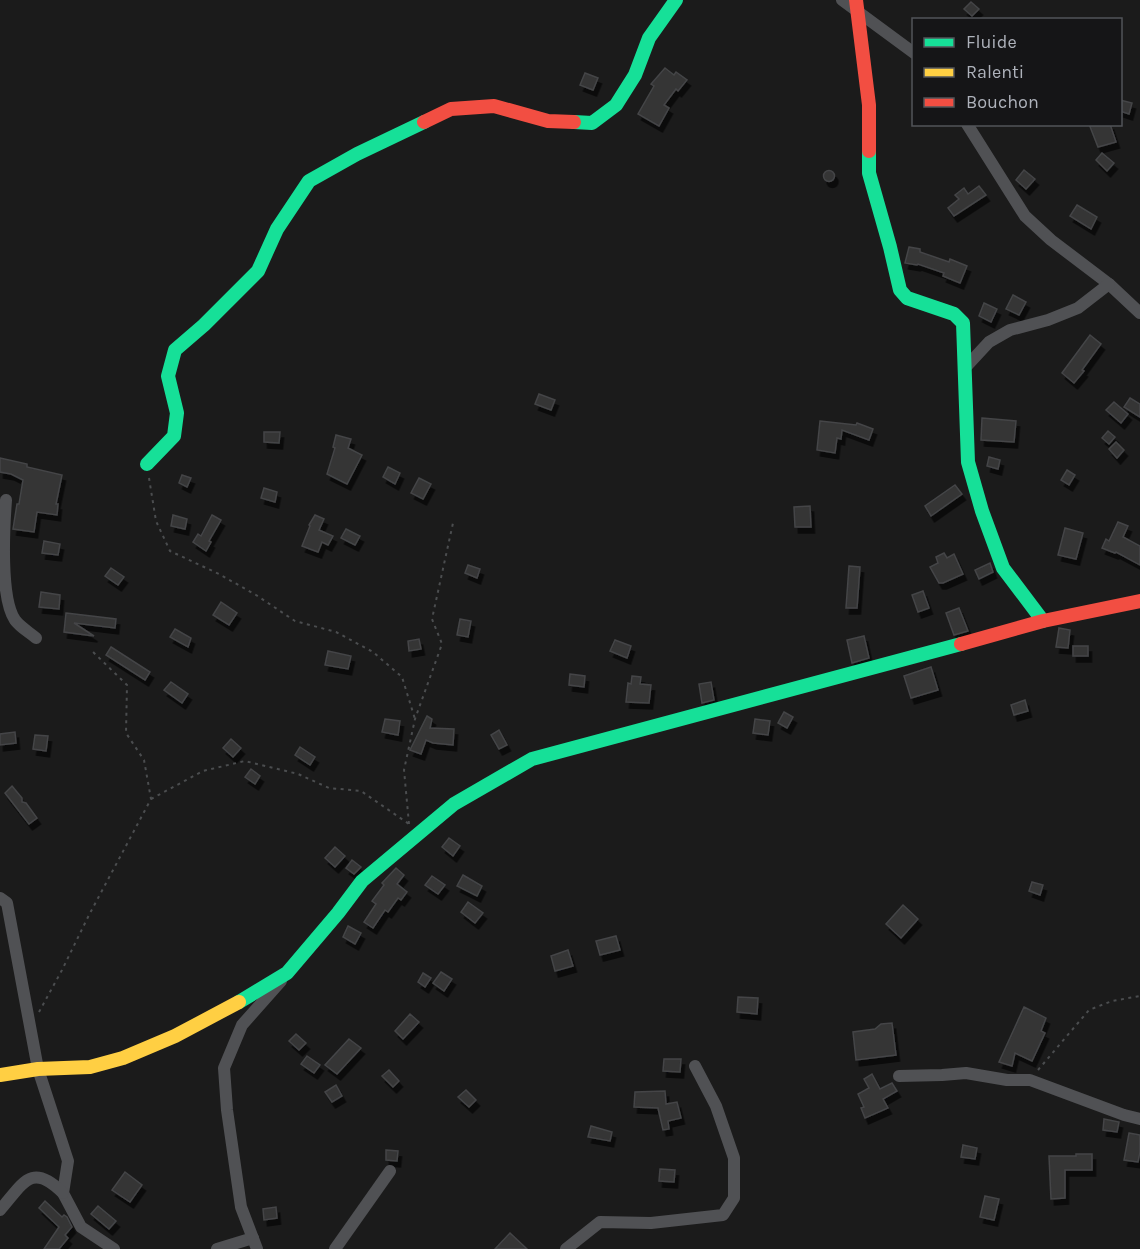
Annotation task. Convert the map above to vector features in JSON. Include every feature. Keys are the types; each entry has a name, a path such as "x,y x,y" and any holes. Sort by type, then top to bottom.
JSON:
{"street":[{"path":"147,464 174,436 177,413 168,376 175,350 226,304 258,271 277,229 309,181 357,154 451,109 494,106 548,121 592,123 616,105 635,75 649,38 676,0"},
{"path":"842,0 857,6 912,51"},
{"path":"857,6 869,105 869,172 900,290 907,298 954,314 963,323 968,462 1003,568 1043,621"},
{"path":"968,126 1025,216 1050,240 1109,284 1140,313"},
{"path":"964,369 989,342 1010,330 1048,320 1078,308 1109,284"},
{"path":"6,500 3,539 7,599 5,613 36,638"},
{"path":"217,1249 255,1244 241,1207 227,1110 224,1068 242,1025 338,913 362,881 454,804 532,759 1043,621 1140,601"},
{"path":"0,898 7,903 38,1069 68,1161 63,1193"},
{"path":"0,1075 38,1069 90,1067 123,1058 227,1010 287,974"},
{"path":"566,1249 600,1222 651,1223 723,1215 734,1197 734,1158 716,1106 695,1066"},
{"path":"899,1076 966,1072 1007,1080 1030,1080 1140,1119"},
{"path":"335,1249 390,1171"},
{"path":"0,1210 22,1184 31,1178 42,1177 52,1182 63,1193 81,1227 114,1249"}],"path":[{"path":"147,464 156,520 170,551 219,574 295,621 336,632 373,652 402,677 415,719"},
{"path":"410,842 404,770 415,719 442,644 432,619 453,523"},
{"path":"92,651 127,685 126,733 144,760 151,799"},
{"path":"31,1028 151,799 203,771 245,761 298,774 329,788 360,792 409,824"},
{"path":"1030,1080 1089,1010 1112,1001 1140,996"}],"building":[{"path":"971,2 979,9 972,16 964,9"},
{"path":"665,68 674,75 676,72 687,80 678,91 676,89 664,105 669,108 659,126 638,114 654,86 651,84"},
{"path":"585,73 598,78 593,90 580,85"},
{"path":"1122,100 1132,103 1129,114 1122,112"},
{"path":"1090,126 1111,126 1116,142 1098,147"},
{"path":"1102,153 1114,163 1107,171 1096,160"},
{"path":"1024,170 1035,179 1026,189 1016,180"},
{"path":"829,171 833,172 833,180 829,181 825,180 824,176 825,172"},
{"path":"979,186 986,195 954,216 948,208 959,199 955,195 964,188 968,194"},
{"path":"1077,205 1097,217 1091,229 1070,216"},
{"path":"909,247 920,249 920,252 949,262 950,259 967,266 960,283 943,276 944,273 918,264 905,263"},
{"path":"1013,295 1026,302 1019,315 1006,309"},
{"path":"984,303 997,309 991,322 979,316"},
{"path":"1090,335 1101,344 1074,383 1062,373"},
{"path":"539,394 555,400 551,410 535,404"},
{"path":"1130,398 1140,404 1140,417 1124,407"},
{"path":"1114,402 1128,414 1121,423 1106,410"},
{"path":"982,418 1016,421 1014,442 981,440"},
{"path":"820,421 856,425 857,423 873,429 869,440 842,430 841,439 837,438 835,453 817,450"},
{"path":"1108,431 1115,437 1109,444 1102,438"},
{"path":"264,432 280,432 279,443 264,442"},
{"path":"336,435 351,439 348,448 362,455 347,484 327,474 335,448 333,447"},
{"path":"1116,442 1124,450 1117,458 1109,449"},
{"path":"989,457 1000,460 998,469 987,466"},
{"path":"0,458 62,475 56,504 58,504 57,515 37,512 34,532 13,529 23,480 0,472"},
{"path":"388,467 400,473 395,484 383,477"},
{"path":"1067,470 1075,475 1069,485 1061,480"},
{"path":"182,475 191,478 187,487 179,483"},
{"path":"419,478 431,484 423,499 411,493"},
{"path":"955,485 962,494 931,516 925,506"},
{"path":"264,488 277,492 275,502 261,498"},
{"path":"810,506 811,527 795,527 794,507"},
{"path":"173,515 187,519 185,529 171,526"},
{"path":"212,515 221,520 206,551 193,542 198,534 201,536"},
{"path":"315,515 324,519 319,530 333,536 328,545 322,542 318,552 302,546"},
{"path":"1118,522 1128,526 1123,537 1140,546 1140,565 1116,552 1102,548 1106,539 1109,541"},
{"path":"1065,528 1083,533 1076,559 1058,555"},
{"path":"346,529 360,536 355,545 341,538"},
{"path":"44,541 60,544 58,555 42,553"},
{"path":"944,553 947,558 954,554 963,574 939,583 930,567 938,563 936,557"},
{"path":"990,563 993,572 979,579 975,570"},
{"path":"468,565 480,569 477,578 465,573"},
{"path":"849,566 860,567 857,608 846,608"},
{"path":"111,568 124,577 118,585 105,576"},
{"path":"923,591 929,608 918,612 912,595"},
{"path":"41,592 60,595 59,609 39,607"},
{"path":"221,602 237,613 229,625 213,615"},
{"path":"959,608 968,631 954,635 946,613"},
{"path":"66,613 116,619 115,628 74,623 94,636 64,632"},
{"path":"460,619 471,621 468,637 457,635"},
{"path":"1059,628 1070,630 1068,648 1056,647"},
{"path":"175,629 191,638 188,647 170,637"},
{"path":"864,636 869,658 852,663 847,640"},
{"path":"419,639 421,649 409,651 408,641"},
{"path":"615,640 631,646 627,658 610,651"},
{"path":"1073,646 1088,646 1088,656 1073,656"},
{"path":"111,647 150,672 145,680 106,655"},
{"path":"328,651 351,656 348,669 325,665"},
{"path":"931,667 938,690 911,698 904,676"},
{"path":"570,674 585,676 584,687 569,685"},
{"path":"632,676 641,677 640,684 651,685 649,703 626,702 628,683 631,684"},
{"path":"171,682 188,694 182,703 164,690"},
{"path":"711,682 714,700 702,703 699,684"},
{"path":"1025,700 1028,711 1014,715 1011,705"},
{"path":"784,712 793,717 787,728 778,723"},
{"path":"427,716 432,719 430,728 454,729 453,745 426,740 421,754 410,750"},
{"path":"385,719 400,721 398,735 382,732"},
{"path":"755,719 770,721 768,735 753,733"},
{"path":"499,730 507,745 499,749 491,735"},
{"path":"15,732 16,743 0,745 0,734"},
{"path":"35,735 48,736 46,751 33,749"},
{"path":"231,739 241,748 233,757 223,748"},
{"path":"300,747 315,757 310,765 295,755"},
{"path":"251,769 260,776 255,784 245,777"},
{"path":"12,786 22,798 22,802 26,803 37,818 29,824 5,793"},
{"path":"449,838 460,846 453,856 442,847"},
{"path":"335,847 345,856 335,867 325,858"},
{"path":"352,860 361,867 354,874 346,868"},
{"path":"396,868 404,875 397,884 407,892 401,900 398,898 388,912 385,910 373,928 364,922 376,904 372,901 384,885 382,883"},
{"path":"463,875 482,886 477,896 457,886"},
{"path":"432,876 445,885 438,894 425,885"},
{"path":"1032,882 1043,885 1040,895 1029,891"},
{"path":"468,902 483,913 475,923 461,912"},
{"path":"903,905 918,919 901,938 886,924"},
{"path":"348,926 361,933 355,944 343,937"},
{"path":"616,936 620,950 600,955 596,941"},
{"path":"568,950 573,966 555,971 551,956"},
{"path":"441,972 452,979 444,991 433,983"},
{"path":"423,973 431,978 425,987 418,982"},
{"path":"738,997 758,998 757,1014 737,1012"},
{"path":"1024,1007 1046,1018 1041,1031 1045,1033 1032,1061 1015,1053 1012,1066 999,1062"},
{"path":"410,1014 419,1022 403,1039 395,1031"},
{"path":"892,1023 896,1055 856,1060 853,1032 875,1029 881,1024"},
{"path":"296,1034 306,1043 299,1050 289,1041"},
{"path":"349,1039 361,1048 337,1074 325,1065"},
{"path":"307,1056 320,1065 314,1073 301,1064"},
{"path":"664,1059 681,1059 680,1072 663,1071"},
{"path":"389,1070 399,1081 393,1087 382,1076"},
{"path":"872,1074 880,1089 892,1083 897,1091 883,1099 888,1108 865,1118 861,1108 864,1107 858,1094 869,1088 864,1079"},
{"path":"336,1085 342,1096 332,1102 325,1092"},
{"path":"466,1090 476,1100 469,1107 458,1097"},
{"path":"665,1091 666,1104 677,1102 681,1118 668,1121 669,1129 663,1130 658,1108 634,1107 635,1092"},
{"path":"1104,1119 1119,1122 1117,1132 1103,1130"},
{"path":"591,1126 612,1132 610,1141 588,1137"},
{"path":"1129,1133 1140,1135 1138,1162 1124,1160"},
{"path":"963,1145 977,1148 975,1159 961,1157"},
{"path":"386,1150 398,1151 397,1161 386,1160"},
{"path":"1076,1154 1092,1154 1092,1170 1065,1170 1065,1198 1051,1199 1049,1156 1076,1156"},
{"path":"660,1169 675,1170 674,1182 659,1181"},
{"path":"125,1172 142,1185 130,1202 112,1190"},
{"path":"985,1196 999,1199 994,1220 980,1217"},
{"path":"45,1201 62,1217 64,1215 67,1217 72,1227 65,1235 68,1238 59,1249 44,1249 59,1227 39,1208"},
{"path":"98,1206 116,1221 109,1229 91,1214"},
{"path":"276,1207 277,1218 264,1220 263,1209"},
{"path":"510,1233 527,1249 495,1249"}],"traffic: fast":[{"path":"574,122 592,123 616,105 635,75 649,38 676,0"},
{"path":"147,464 174,436 177,413 168,376 175,350 204,325 258,271 277,229 309,181 357,154 424,122"},
{"path":"869,151 869,173 900,290 907,298 954,314 963,323 968,462 982,511 1003,568 1043,621"},
{"path":"239,1002 287,973 362,881 454,804 532,759 961,644"}],"traffic: slow":[{"path":"0,1075 38,1069 90,1067 123,1058 175,1036 239,1002"}],"traffic: jam":[{"path":"856,0 869,105 869,151"},
{"path":"424,122 451,109 494,106 548,121 574,122"},
{"path":"961,644 1043,621 1140,601"}]}
